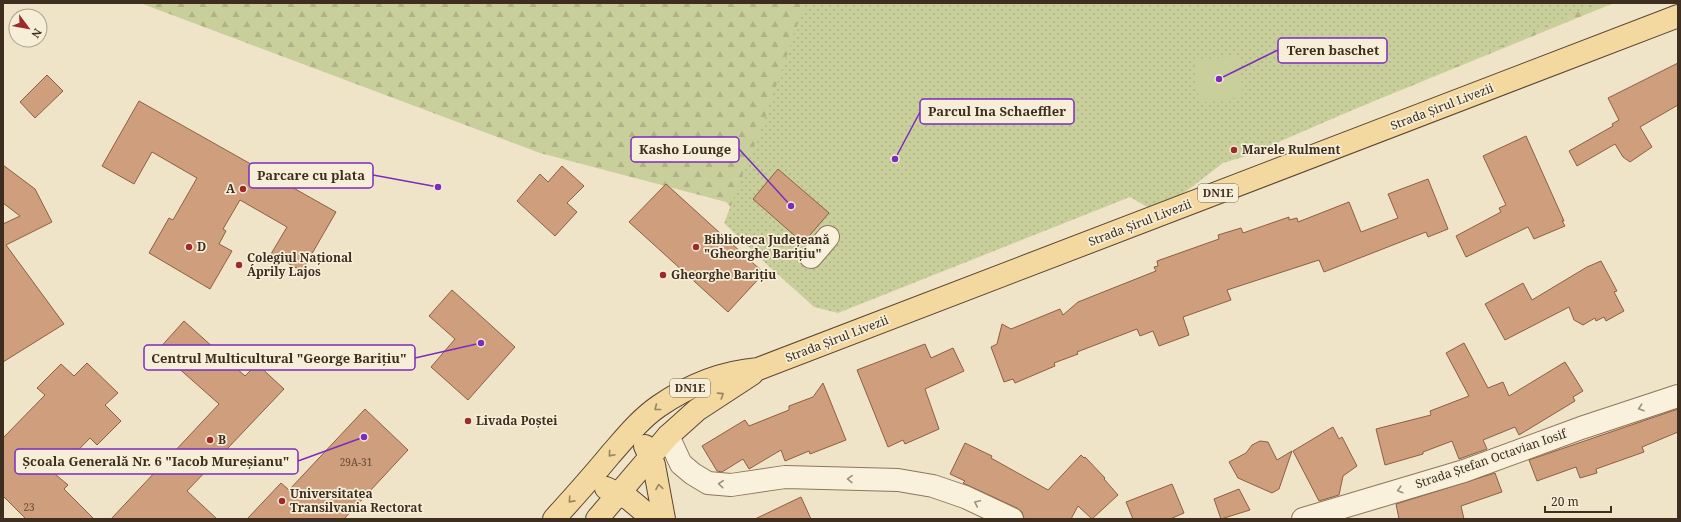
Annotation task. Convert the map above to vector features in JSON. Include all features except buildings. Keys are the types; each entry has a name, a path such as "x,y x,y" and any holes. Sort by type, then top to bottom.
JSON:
{"main road":[{"name":"Strada Șirul Livezii","path":"634,428 658,406 678,393 738,372 758,369 1678,16"},
{"name":"Strada Șirul Livezii","path":"651,456 668,436 697,410 747,379 758,369"},
{"path":"634,428 651,456 658,480 664,519"},
{"name":"DN1E","path":"554,519 634,428"},
{"name":"DN1E","path":"597,519 651,456"},
{"path":"588,480 620,493 653,519"}],"street":[{"path":"811,256 828,237"},
{"name":"Strada Ștefan Octavian Iosif","path":"1303,519 1464,471 1581,428 1678,396"},
{"path":"668,436 681,464 693,474 708,483 731,485 785,477 898,480 933,486 966,498 1012,519"}],"green space":[{"path":"140,3 1614,3 1274,142 820,305 726,202 540,153"},
{"path":"805,3 1599,3 1281,141 1243,157 1223,163 1180,196 1149,208 1130,197 838,313 814,307 724,223 764,121","holes":["778,170 829,213 803,243 753,199"]},
{"path":"1239,56 1243,97 1199,103 1194,61"}],"place":[{"name":"Teren baschet","path":"1219,79"},
{"name":"Marele Rulment","path":"1234,150"},
{"name":"Parcul Ina Schaeffler","path":"895,159"},
{"name":"Parcare cu plata","path":"438,187"},
{"name":"A","path":"243,189"},
{"name":"Kasho Lounge","path":"791,206"},
{"name":"D","path":"189,247"},
{"name":"Biblioteca Județeană \"Gheorghe Barițiu\"","path":"696,247"},
{"name":"Colegiul Național Áprily Lajos","path":"239,265"},
{"name":"Gheorghe Barițiu","path":"663,275"},
{"name":"Centrul Multicultural \"George Barițiu\"","path":"481,343"},
{"name":"Livada Poștei","path":"468,421"},
{"name":"Școala Generală Nr. 6 \"Iacob Mureșianu\"","path":"364,437"},
{"name":"B","path":"210,440"},
{"name":"Universitatea Transilvania Rectorat","path":"282,501"}]}
